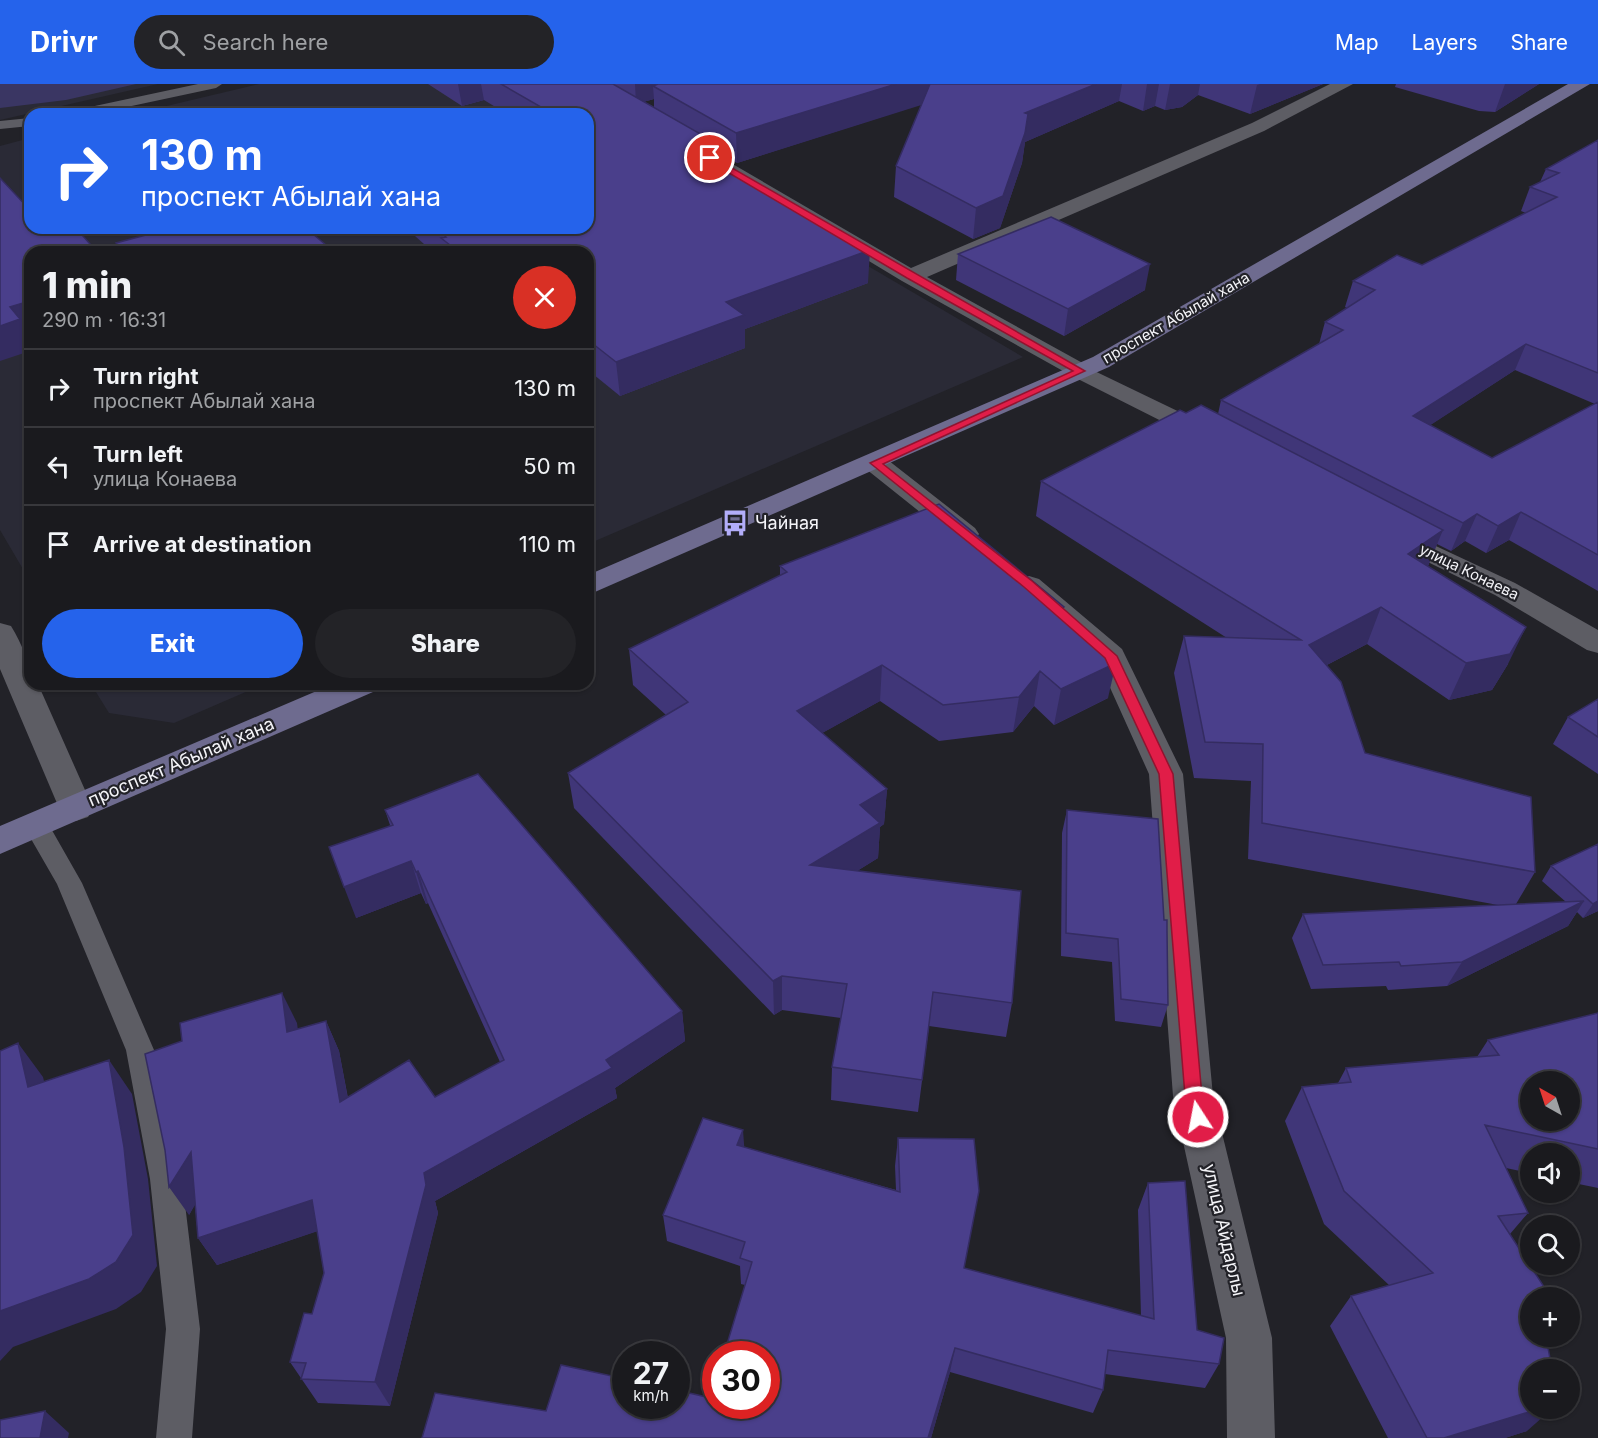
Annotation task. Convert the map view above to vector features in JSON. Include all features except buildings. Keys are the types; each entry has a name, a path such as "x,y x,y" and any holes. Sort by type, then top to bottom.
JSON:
{"main road":[{"name":"проспект Абылай хана","path":"594,583 875,463 1101,362 1581,84"},
{"name":"проспект Абылай хана","path":"0,841 348,690"}],"street":[{"path":"910,276 1258,127 1344,84"},
{"path":"661,131 910,276 1080,371 1232,448"},
{"name":"улица Айдарлы","path":"875,463 996,559 1111,656 1166,774 1193,1096 1249,1338 1251,1438"},
{"name":"улица Конаева","path":"1369,521 1432,555 1505,589 1598,643"},
{"path":"0,634 24,689"},
{"path":"24,690 76,808"}],"lane":[{"path":"104,108 216,84"},
{"path":"0,125 24,123"},
{"path":"36,825 69,883 140,1050 166,1179 183,1329 174,1438"}],"shaded area":[{"path":"0,84 158,84 53,108 24,108 24,115 0,120"},
{"path":"0,84 136,84 66,100 0,108"},
{"path":"259,84 558,84 1023,357 594,541 594,246 24,246 24,571 0,530 0,146 24,140 24,234 594,234 594,108 158,108"},
{"path":"95,690 250,690 174,723 109,713"}],"place":[{"name":"Чайная","path":"735,523"}],"route":[{"path":"710,158 910,276 1080,371 875,463 1028,584 1111,656 1134,710 1166,774 1193,1096 1198,1117"}]}
